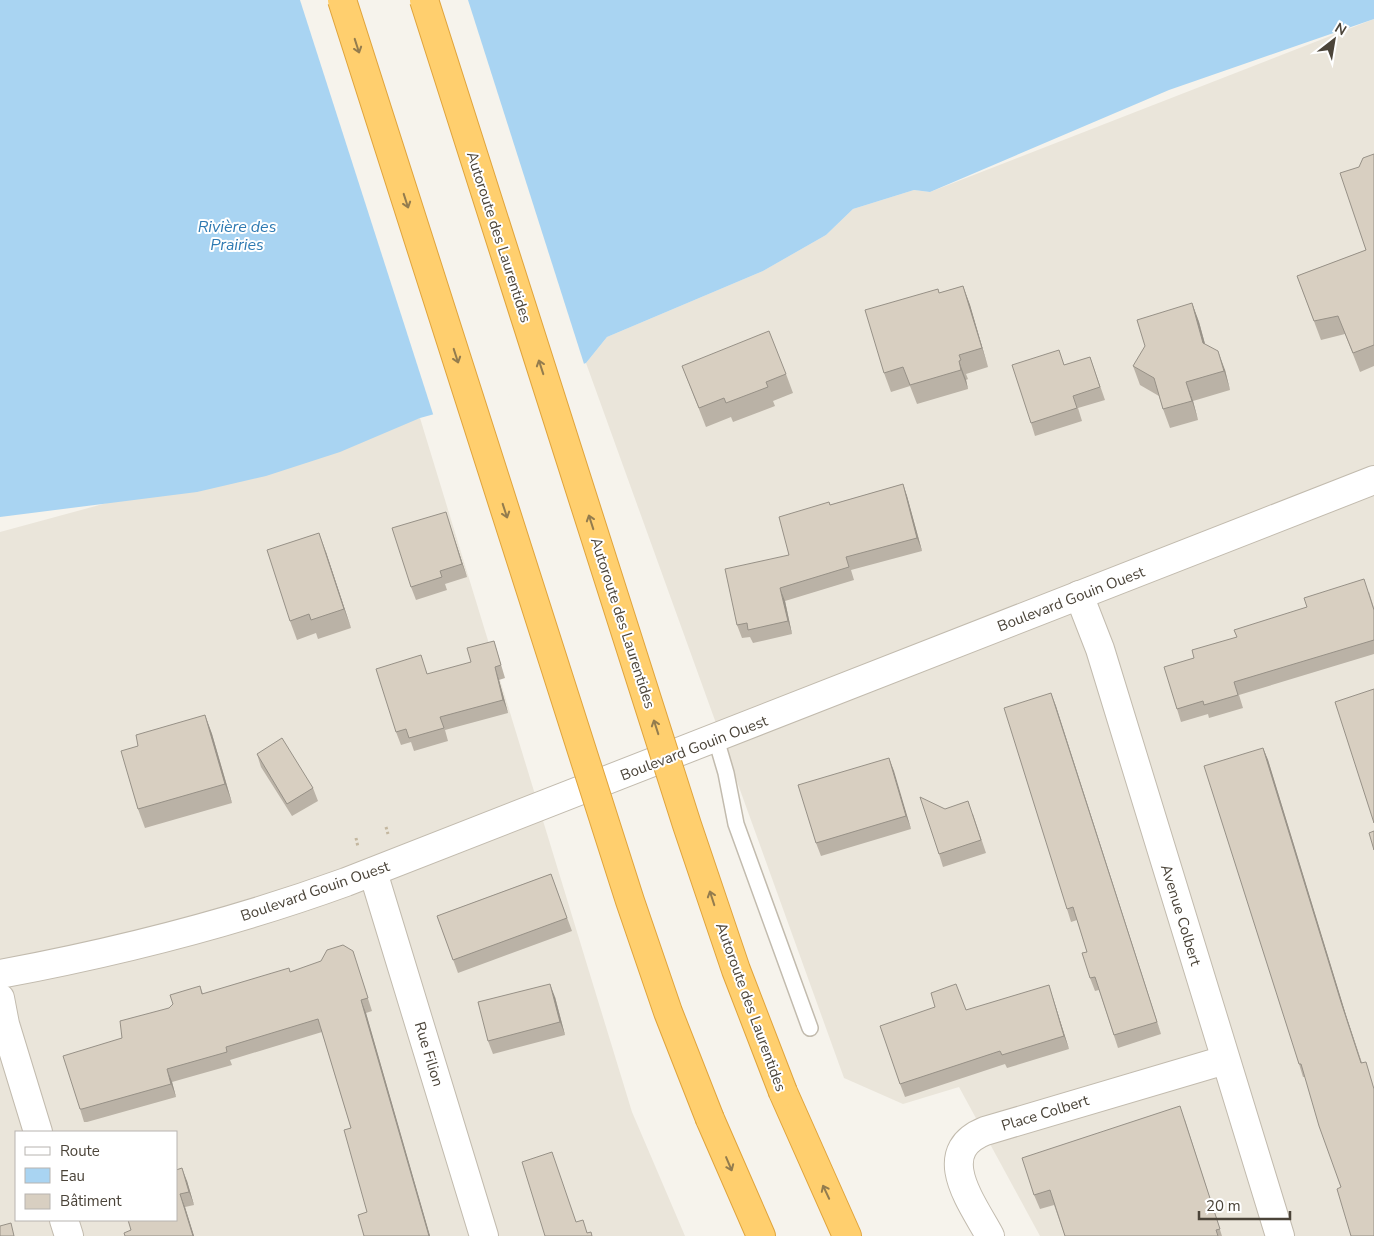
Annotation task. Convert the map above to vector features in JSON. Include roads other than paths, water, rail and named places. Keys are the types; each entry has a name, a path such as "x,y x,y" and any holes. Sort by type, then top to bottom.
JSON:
{"highway":[{"path":"342,0 630,902 668,1012 710,1119 761,1236"},
{"name":"Autoroute des Laurentides","path":"424,0 687,825 736,970 783,1092 846,1236"}],"street":[{"name":"Boulevard Gouin Ouest","path":"0,974 92,956 195,930 308,896 716,739 1374,480"},
{"name":"Avenue Colbert","path":"1079,595 1100,649 1280,1236"},
{"name":"Rue Filion","path":"373,872 484,1236"},
{"path":"0,998 5,1024 38,1131"},
{"name":"Place Colbert","path":"990,1236 959,1177 960,1154 970,1139 985,1131 1225,1060"},
{"path":"64,1221 69,1236"}],"lane":[{"path":"716,739 728,782 736,824 810,1028"}],"water":[{"name":"Rivière des Prairies","path":"0,0 1374,0 1374,19 1169,90 930,192 914,190 853,209 826,235 763,271 607,337 586,363 489,399 420,418 340,452 266,476 197,492 0,517"}]}
